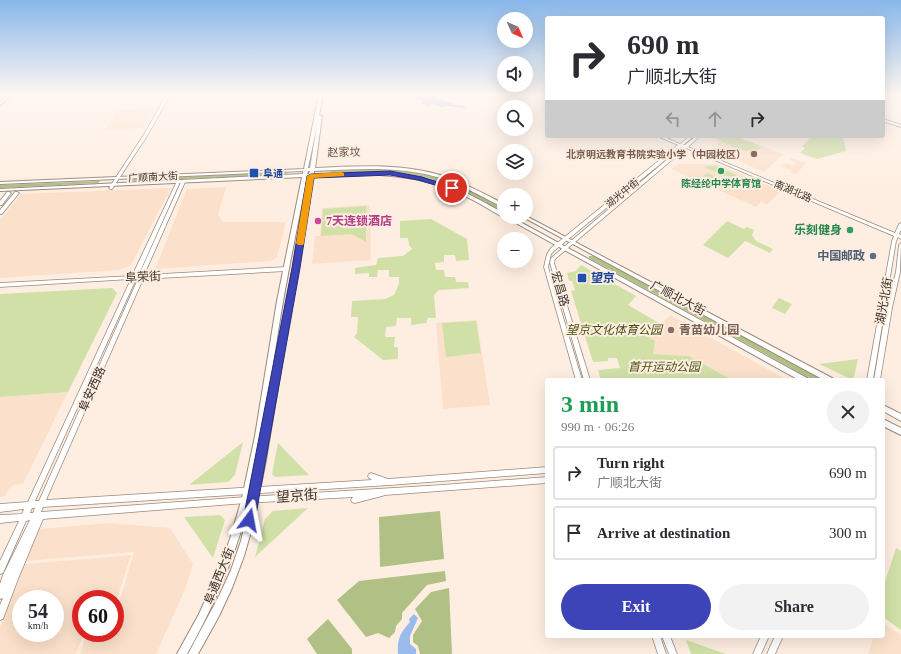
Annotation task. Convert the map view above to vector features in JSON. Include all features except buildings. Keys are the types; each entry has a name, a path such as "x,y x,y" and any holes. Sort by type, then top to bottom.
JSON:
{"main road":[{"path":"112,186 152,125"},
{"name":"阜通西大街","path":"193,654 213,620 231,579 244,542 250,499 296,273 308,173 316,125"},
{"name":"阜通西大街","path":"252,490 286,269 318,125"},
{"path":"664,138 684,145"},
{"path":"670,138 684,145"},
{"name":"湖光中街","path":"684,145 690,138"},
{"name":"湖光中街","path":"553,249 561,246 569,240 684,145 695,138"},
{"name":"南湖北路","path":"684,145 899,235"},
{"path":"308,173 334,169 390,168 428,172 479,190 497,202"},
{"path":"333,175 328,173 329,170 334,169"},
{"path":"282,177 288,175 289,172 284,171"},
{"name":"广顺南大街","path":"0,183 284,171 308,173"},
{"path":"308,173 333,175 390,173 452,188 497,211"},
{"name":"广顺南大街","path":"0,190 282,177 308,173"},
{"path":"133,184 129,182 137,178"},
{"path":"94,186 103,181 99,179"},
{"name":"阜安西路","path":"0,595 7,575 38,517 41,504 142,277 180,182"},
{"name":"阜安西路","path":"0,570 180,182"},
{"path":"0,204 9,193"},
{"path":"0,213 16,193"},
{"path":"5,198 12,198"},
{"name":"广顺北大街","path":"533,221 826,378"},
{"name":"广顺北大街","path":"520,224 801,378"},
{"name":"湖光北街","path":"870,378 901,224"},
{"path":"540,235 549,235 549,231 547,229"},
{"name":"湖光北街","path":"877,378 889,308 898,272 901,245"},
{"name":"宏昌路","path":"561,246 552,263 586,378"},
{"name":"宏昌路","path":"553,249 549,254 546,267 578,378"},
{"path":"581,257 580,254 583,251 589,250"},
{"name":"阜荣街","path":"0,285 286,269"},
{"path":"885,409 901,418"},
{"path":"885,423 901,432"},
{"name":"望京街","path":"0,508 545,470"},
{"path":"371,476 390,482"},
{"name":"望京街","path":"0,520 250,499 442,488 545,480"},
{"path":"355,500 389,491"},
{"name":"阜通西大街","path":"182,654 195,632 216,588 250,499"},
{"path":"0,616 38,517"},
{"path":"657,638 662,654"},
{"path":"667,638 673,654"},
{"path":"757,654 764,638"},
{"path":"771,654 778,638"}],"shaded area":[{"path":"109,125 145,125 143,128 105,130"},
{"name":"北京明远教育书院实验小学（中园校区）","path":"714,138 740,138 783,154 764,172 725,155"},
{"path":"791,158 806,163 796,174 790,172 791,170 782,166 786,163 794,166 797,163 789,160"},
{"path":"679,164 716,164 781,191 767,205 761,202 756,207 671,169"},
{"path":"226,187 218,214 223,222 286,222 277,257 271,261 155,269 187,189"},
{"path":"171,188 131,265 120,270 0,278 0,220 21,194"},
{"path":"370,205 371,260 312,264 315,236 320,236 322,208"},
{"path":"670,315 783,378 728,378 689,356 653,354 647,336 659,323 662,324"},
{"path":"477,320 490,405 443,409 436,323"},
{"path":"68,392 23,484 13,485 5,496 0,497 0,397"},
{"path":"108,523 170,528 193,564 185,590 156,654 80,654 84,642 124,642 124,590 123,590 134,552 25,561 39,529"},
{"path":"131,555 120,590 72,590 72,642 81,642 76,654 0,654 0,627 12,597 12,642 64,642 64,590 15,590 25,564"},
{"path":"885,624 901,635 901,654 868,654 873,638 885,638"}],"green space":[{"path":"718,138 740,138 758,145 760,148 757,151 752,152 741,150"},
{"path":"810,138 843,138 846,151 817,159 800,153 805,148 802,146"},
{"name":"陈经纶中学体育馆","path":"717,166 737,175 732,179 704,167"},
{"path":"383,169 429,174 458,184 478,194 497,204 497,208 466,192 428,178 391,172 330,172 332,170"},
{"path":"287,173 285,175 130,181 134,179"},
{"path":"707,173 731,183 725,189 700,179"},
{"path":"100,181 98,183 0,188 0,185"},
{"path":"366,206 366,242 352,234 321,236 323,209"},
{"path":"431,219 467,239 469,260 456,261 455,255 444,255 444,262 435,263 436,270 444,270 445,277 455,277 456,282 468,282 469,288 439,290 434,295 436,318 428,318 426,323 411,325 411,318 397,318 396,326 386,327 385,337 395,337 394,347 398,347 398,359 383,360 354,337 357,333 358,317 351,317 352,301 385,299 394,295 399,284 399,277 389,277 389,270 378,270 377,277 369,277 369,273 355,274 355,268 376,265 378,258 403,256 412,249 409,245 408,238 400,238 400,221"},
{"path":"727,221 744,229 747,227 754,230 752,235 756,241 773,249 770,253 745,241 728,258 703,245"},
{"path":"589,256 594,256 820,378 809,378 589,258"},
{"name":"望京文化体育公园","path":"581,265 636,296 628,305 659,323 647,336 655,341 653,354 689,356 728,378 600,378 598,370 620,368 617,358 608,358 608,361 593,362 571,291 575,290 572,281 569,281 567,273 576,271"},
{"path":"112,288 117,293 68,392 0,397 0,294"},
{"path":"779,298 792,304 785,314 772,308"},
{"path":"476,321 481,353 446,357 442,323"},
{"path":"858,359 852,378 849,378 819,364"},
{"path":"243,442 235,475 228,482 189,485"},
{"path":"278,443 309,475 275,477 272,474"},
{"path":"308,508 255,557 265,519 273,511"},
{"path":"440,511 444,559 380,567 379,517"},
{"path":"220,515 225,520 213,558 184,517"},
{"path":"896,548 901,551 901,630 885,618 885,582"},
{"path":"445,571 446,581 427,585 402,613 402,619 396,626 395,632 389,638 378,633 366,637 337,600 359,581"},
{"path":"449,588 452,654 420,654 418,646 413,642 413,635 422,621 415,609 431,592"},
{"path":"328,619 352,649 352,654 317,654 307,639"},
{"path":"686,640 726,654 691,654"}],"water":[{"path":"414,614 418,618 410,636 410,644 416,649 416,654 398,654 400,636 410,622 409,619"}],"slow traffic":[{"path":"300,243 311,176 341,174"}],"place":[{"name":"北京明远教育书院实验小学（中园校区）","path":"754,154"},
{"name":"陈经纶中学体育馆","path":"721,171"},
{"name":"阜通","path":"254,173"},
{"name":"7天连锁酒店","path":"318,221"},
{"name":"乐刻健身","path":"850,230"},
{"name":"中国邮政","path":"873,256"},
{"name":"望京","path":"582,278"},
{"name":"青苗幼儿园","path":"671,330"}],"district":[{"name":"赵家坟","path":"344,152"}],"route":[{"path":"249,520 296,268 311,176 358,173 390,173 420,178 452,188"}],"park label":[{"name":"首开运动公园","path":"664,367"}]}
